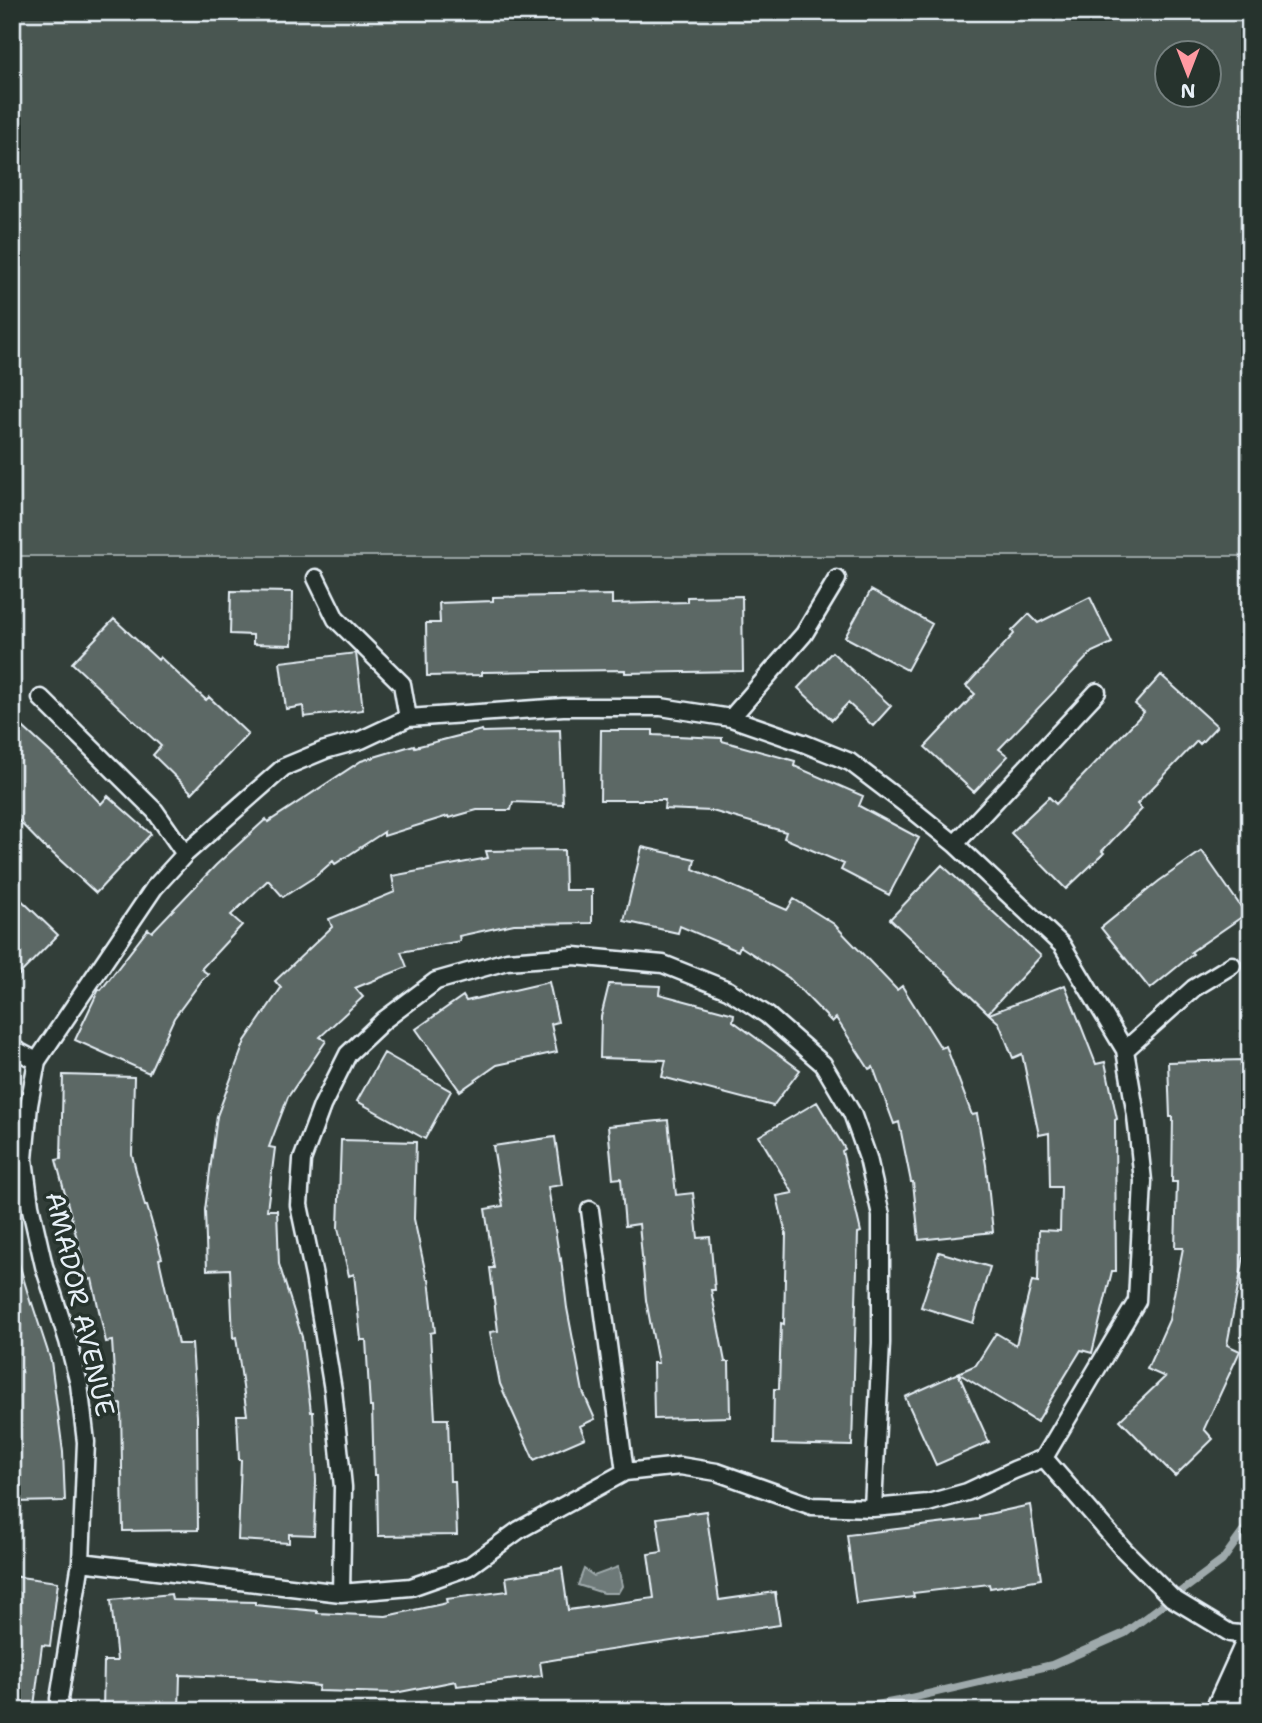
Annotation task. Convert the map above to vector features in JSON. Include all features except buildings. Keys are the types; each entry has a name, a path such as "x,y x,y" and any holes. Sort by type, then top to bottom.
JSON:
{"street":[{"path":"1222,1711 1250,1649"}],"lane":[{"path":"316,578 336,619 402,684 408,718"},
{"path":"731,718 804,634 838,579"},
{"path":"955,844 1097,692"},
{"path":"41,698 155,811 185,854"},
{"path":"12,1048 37,1060 154,888 185,854 284,767 325,750 361,740 408,718 563,707 661,707 731,718 850,762 955,844 1062,945 1125,1050 1136,1116 1143,1181 1137,1301 1044,1458 967,1492 928,1503 873,1508 812,1506 717,1472 680,1466 625,1472 519,1530 468,1567 411,1587 341,1593 81,1562"},
{"path":"341,1593 343,1487 333,1390 299,1205 302,1160 322,1106 348,1054 384,1020 436,981 507,961 574,956 663,964 729,990 767,1015 823,1064 852,1113 869,1158 880,1215 881,1343 873,1508"},
{"path":"1125,1050 1194,988 1232,965"},
{"name":"AMADOR AVENUE","path":"37,1060 23,1159 44,1266 79,1384 86,1442 81,1562 58,1699 61,1711"},
{"path":"590,1210 625,1472"},
{"path":"1044,1458 1124,1550 1172,1598 1230,1633 1250,1636"}],"shaded area":[{"path":"12,12 1243,12 1249,556 12,556"},
{"path":"618,1567 622,1586 618,1593 603,1593 578,1585 584,1569 594,1576"}],"waterway":[{"path":"845,1711 1052,1665 1125,1633 1222,1561 1250,1522"}]}
